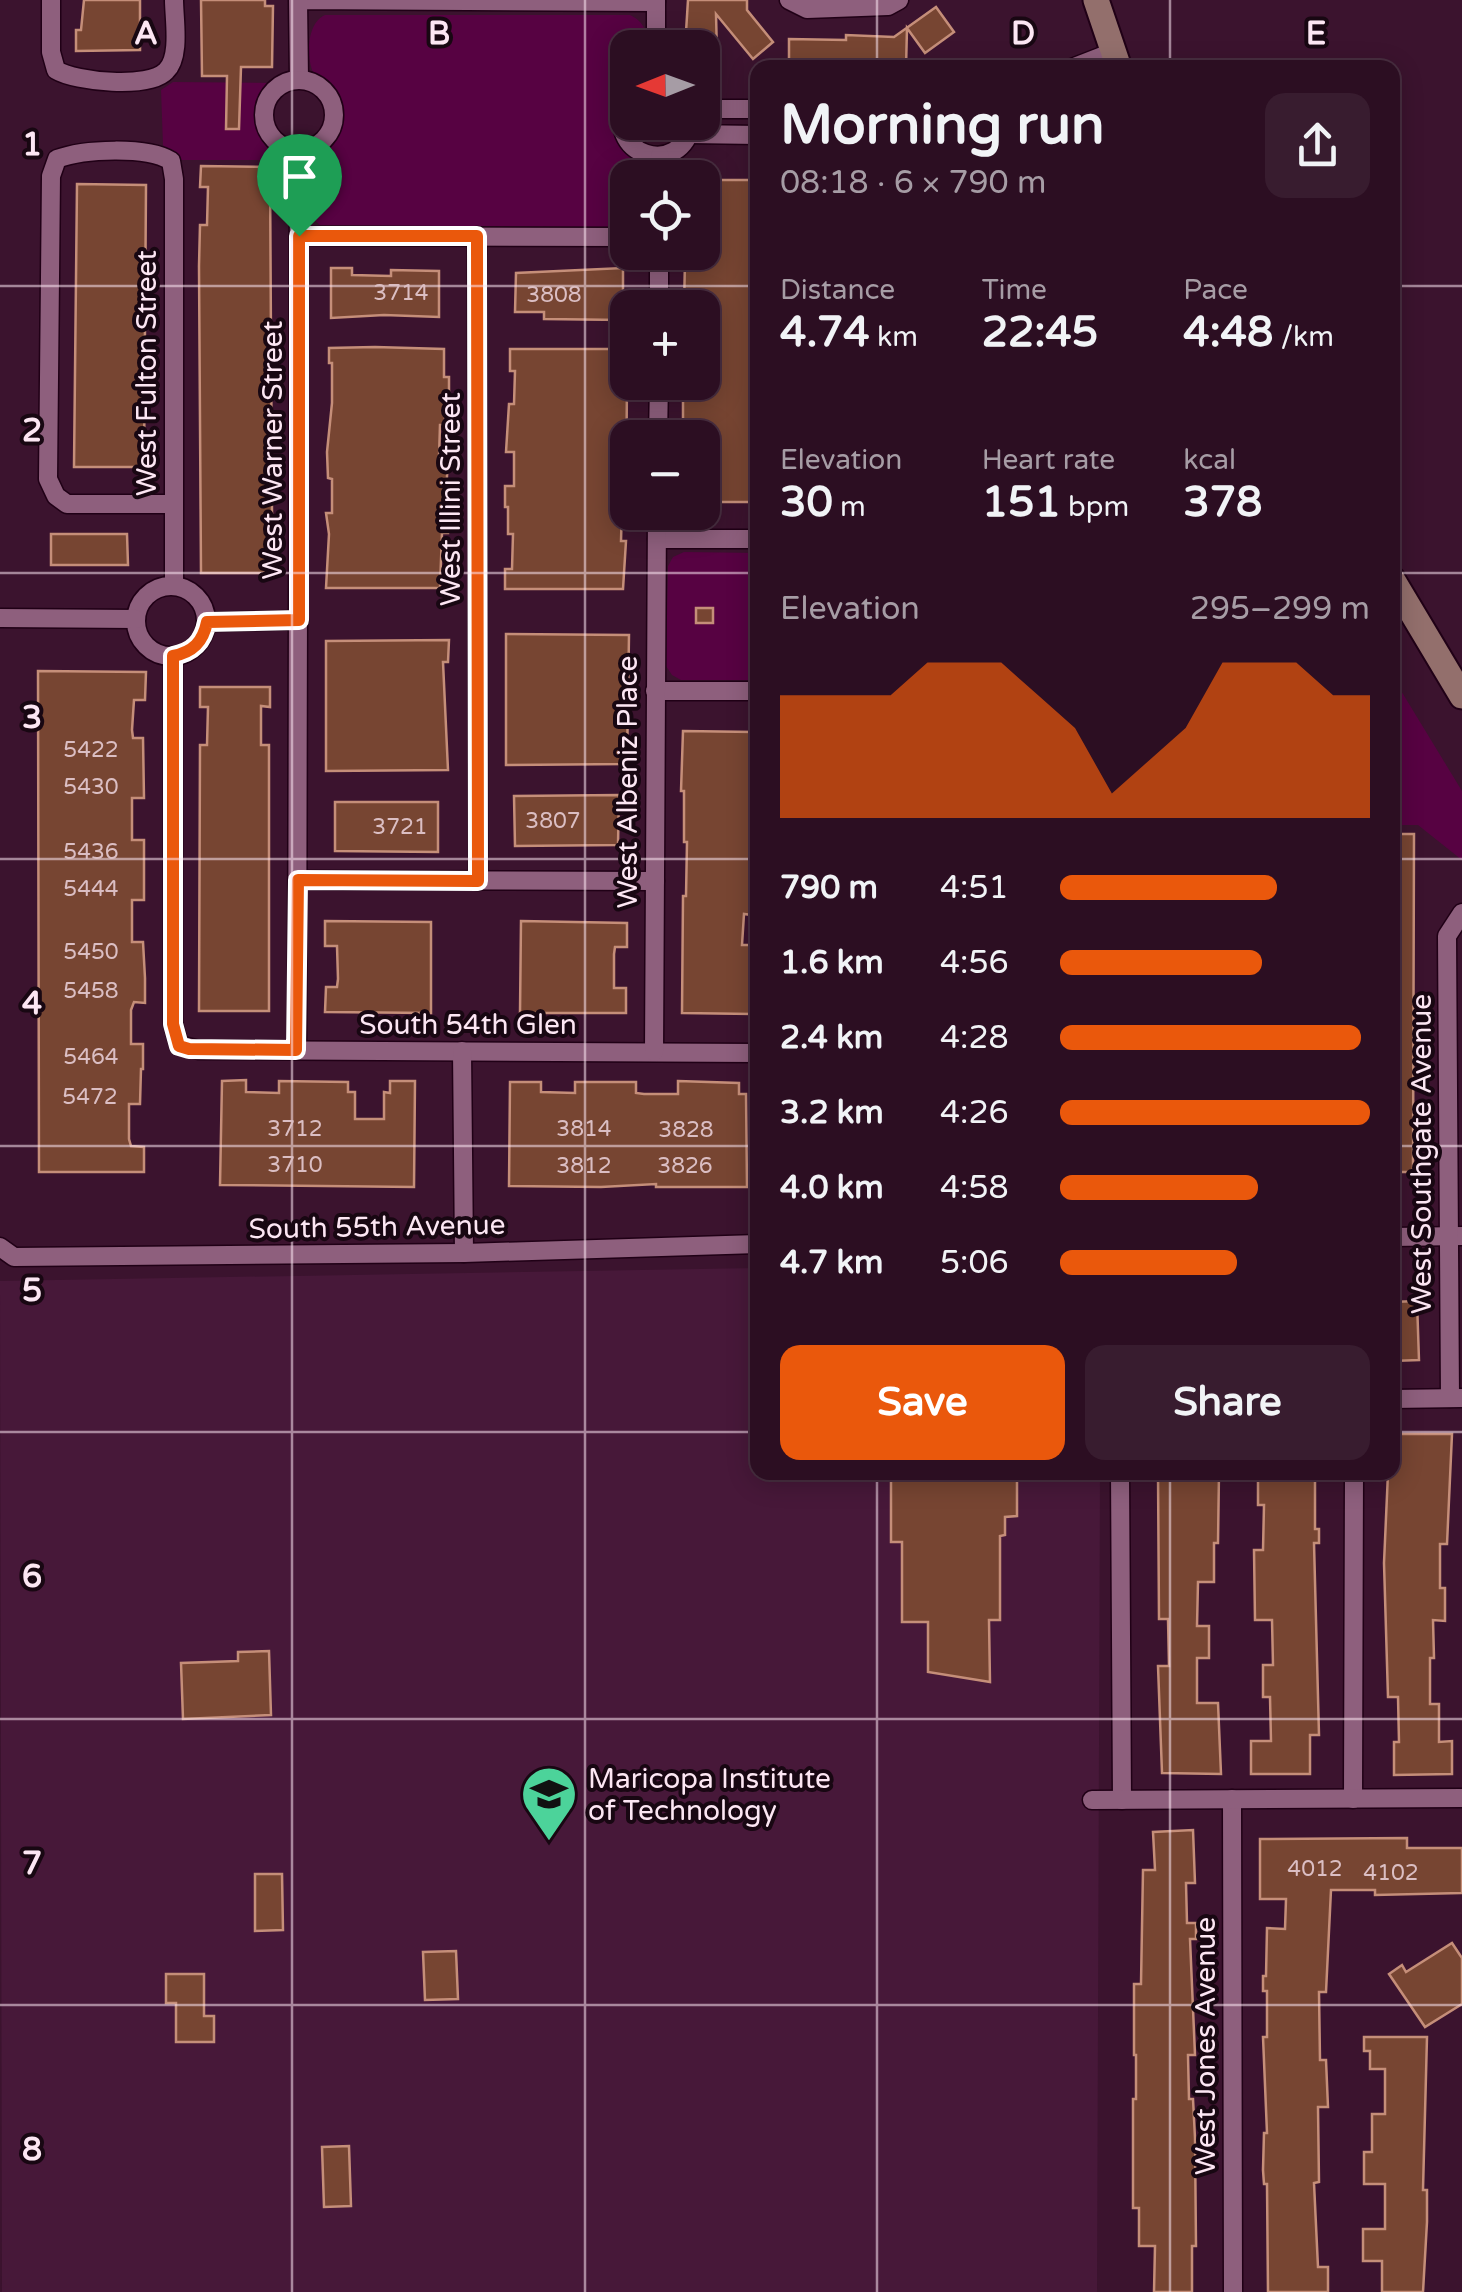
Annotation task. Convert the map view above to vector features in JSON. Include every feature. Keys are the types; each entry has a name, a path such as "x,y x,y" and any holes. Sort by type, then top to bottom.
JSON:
{"main road":[{"path":"1096,0 1116,60"},
{"path":"1400,592 1462,696"}],"street":[{"path":"51,0 51,52 56,70 86,79 136,81 155,78 168,70 174,55 174,0"},
{"path":"299,80 298,0 656,1 656,30"},
{"path":"789,0 806,9 873,7 899,1"},
{"path":"299,80 322,88 334,109 334,121 322,142 298,151 272,139 264,121 266,100 272,92 289,81 299,80"},
{"path":"720,109 750,109"},
{"path":"720,131 750,133"},
{"path":"629,140 638,151 660,156 678,149 684,140"},
{"name":"West Warner Street","path":"296,1050 298,151"},
{"name":"West Fulton Street","path":"174,504 67,504 56,496 48,480 51,176 57,159 76,152 158,153 171,161 174,179 174,504 174,585"},
{"path":"299,236 610,237"},
{"name":"West Illini Street","path":"477,236 478,881"},
{"name":"West Albeniz Place","path":"654,1052 656,530"},
{"path":"656,539 750,539"},
{"path":"174,585 184,587 201,601 207,622 194,648 173,656 152,651 144,643 136,619 143,599 151,591 174,585"},
{"path":"0,618 136,619"},
{"path":"207,622 299,620"},
{"name":"South 54th Glen","path":"173,656 173,1024 179,1046 750,1053"},
{"path":"655,691 750,692"},
{"path":"298,880 655,880"},
{"name":"West Southgate Avenue","path":"1456,1398 1447,936 1462,913"},
{"path":"462,1051 464,1253"},
{"path":"1400,1238 1455,1236"},
{"name":"South 55th Avenue","path":"0,1246 14,1257 464,1253 750,1244"},
{"path":"1400,1399 1456,1398"},
{"path":"1120,1480 1122,1800"},
{"path":"1353,1799 1354,1480"},
{"path":"1092,1800 1462,1798"},
{"name":"West Jones Avenue","path":"1232,1799 1233,2292"}],"shaded area":[{"path":"325,15 635,18 644,30 610,30 610,140 624,140 624,148 638,160 610,160 610,227 320,225 309,204 309,174 314,159 337,134 341,111 336,97 316,77 310,63 312,31"},
{"path":"173,82 274,83 260,104 258,123 267,142 284,160 179,160 163,145 161,90"},
{"path":"684,552 750,553 750,680 681,680 666,666 668,566 673,557"},
{"path":"1400,689 1462,791 1462,860 1418,825 1400,825"},
{"name":"Maricopa Institute of Technology","path":"750,1268 750,1480 1100,1480 1097,2292 2,2292 0,1281"}],"building":[{"path":"84,0 140,0 140,50 76,51 76,30 81,30"},
{"path":"201,0 265,0 265,6 273,6 272,67 241,67 239,129 226,129 227,76 202,76"},
{"path":"688,0 747,0 747,10 773,42 753,59 716,14 716,30 686,30"},
{"path":"936,7 954,32 925,53 907,28 906,60 789,60 789,39 894,37"},
{"path":"201,166 270,167 272,514 268,573 201,573 199,266 200,225 207,225 208,187 200,187"},
{"path":"720,180 750,180 750,502 720,502 720,420 683,420 683,400 720,400 720,290 684,290 685,270 720,270"},
{"path":"77,184 146,185 144,467 74,467"},
{"path":"331,268 352,268 352,275 391,276 391,270 439,271 439,317 331,318"},
{"path":"623,270 623,290 610,290 610,320 544,319 544,312 515,312 516,273"},
{"path":"329,348 444,349 449,397 445,397 445,425 440,425 439,458 448,458 448,533 442,533 440,588 326,588 326,513 332,513 327,452 332,403"},
{"path":"510,349 610,349 610,400 627,400 627,420 610,420 610,530 621,530 621,541 626,541 623,589 505,589 505,569 512,569 513,534 508,534 505,507 505,486 514,486 514,452 506,452 509,404 514,404 515,371 510,371"},
{"path":"51,534 127,534 128,565 51,565"},
{"path":"696,608 713,608 713,623 696,623"},
{"path":"506,634 629,635 627,764 506,765"},
{"path":"449,640 448,662 443,662 448,770 326,771 326,641"},
{"path":"38,671 146,672 145,700 134,700 132,730 133,738 143,738 144,798 132,798 132,840 144,840 144,900 132,900 132,942 143,942 145,1003 134,1002 131,1010 131,1044 143,1044 143,1069 140,1104 129,1104 129,1139 131,1146 144,1147 144,1172 39,1172"},
{"path":"200,687 270,687 270,707 261,706 261,745 269,745 269,1011 199,1011 200,745 207,745 208,707 200,707"},
{"path":"683,731 750,732 750,915 744,914 742,945 750,945 750,1014 682,1013 687,842 681,791"},
{"path":"619,795 618,845 515,846 514,796"},
{"path":"335,802 438,802 438,852 335,851"},
{"path":"1400,834 1414,834 1413,1172 1400,1172"},
{"path":"325,921 431,922 431,1013 325,1012 326,987 337,987 338,979 337,946 325,946"},
{"path":"521,921 627,923 627,947 615,947 614,954 614,988 626,988 626,1013 520,1013"},
{"path":"246,1080 246,1092 279,1093 279,1081 348,1082 348,1092 355,1092 355,1119 384,1119 384,1092 390,1093 390,1081 415,1081 414,1187 220,1185 222,1081"},
{"path":"678,1081 739,1083 739,1094 746,1094 747,1187 509,1186 510,1082 541,1082 541,1092 575,1093 575,1082 636,1082 636,1093 678,1094"},
{"path":"1417,1301 1419,1360 1400,1361 1400,1302"},
{"path":"1400,1434 1452,1434 1447,1544 1440,1544 1445,1621 1433,1620 1430,1704 1439,1704 1439,1742 1452,1741 1452,1774 1394,1775 1394,1742 1399,1742 1398,1697 1388,1697 1384,1563 1388,1480 1400,1480"},
{"path":"891,1480 1017,1480 1017,1516 1005,1517 1005,1535 1000,1536 1000,1620 989,1620 990,1682 928,1672 928,1622 902,1622 902,1542 891,1542"},
{"path":"1158,1480 1219,1480 1214,1582 1198,1582 1197,1626 1209,1626 1209,1658 1197,1658 1197,1703 1218,1703 1221,1774 1162,1773 1158,1666 1169,1666 1168,1619 1159,1619"},
{"path":"1258,1480 1315,1480 1315,1529 1319,1529 1319,1543 1314,1543 1319,1735 1310,1735 1310,1774 1251,1774 1251,1741 1271,1741 1270,1697 1263,1697 1263,1665 1273,1665 1272,1620 1255,1620 1254,1550 1263,1550 1264,1505 1258,1505"},
{"path":"269,1651 271,1715 183,1719 181,1663 238,1661 238,1652"},
{"path":"1193,1830 1195,1883 1186,1883 1187,1923 1196,1923 1196,1939 1190,1939 1195,2055 1188,2055 1195,2138 1196,2246 1192,2246 1192,2292 1154,2292 1155,2246 1139,2246 1139,2208 1133,2208 1134,1984 1141,1984 1143,1870 1155,1870 1153,1832"},
{"path":"1407,1838 1407,1848 1462,1848 1462,1893 1375,1895 1375,1890 1331,1890 1326,1992 1319,1992 1320,2060 1326,2060 1328,2107 1318,2107 1319,2182 1314,2183 1318,2267 1328,2267 1328,2292 1268,2292 1267,2184 1263,2170 1267,2133 1263,2037 1267,2037 1267,1991 1263,1991 1263,1976 1267,1928 1285,1929 1286,1899 1260,1899 1260,1839"},
{"path":"255,1874 282,1874 283,1930 255,1931"},
{"path":"1452,1943 1462,1958 1462,2004 1425,2027 1389,1974 1402,1965 1406,1972"},
{"path":"456,1951 458,1999 425,2000 423,1952"},
{"path":"166,1974 204,1974 204,2016 214,2016 214,2042 176,2042 176,2003 166,2003"},
{"path":"1364,2037 1427,2037 1423,2292 1382,2292 1382,2261 1363,2261 1363,2229 1385,2229 1385,2184 1364,2184 1364,2152 1372,2152 1372,2114 1385,2114 1385,2069 1370,2069 1370,2051 1364,2051"},
{"path":"349,2146 351,2206 324,2207 322,2147"}],"place":[{"name":"Maricopa Institute of Technology","path":"549,1843"}],"route":[{"path":"299,236 477,236 478,881 298,880 296,1050 189,1049 179,1046 173,1024 173,656 194,648 207,622 299,620 299,236"}]}
